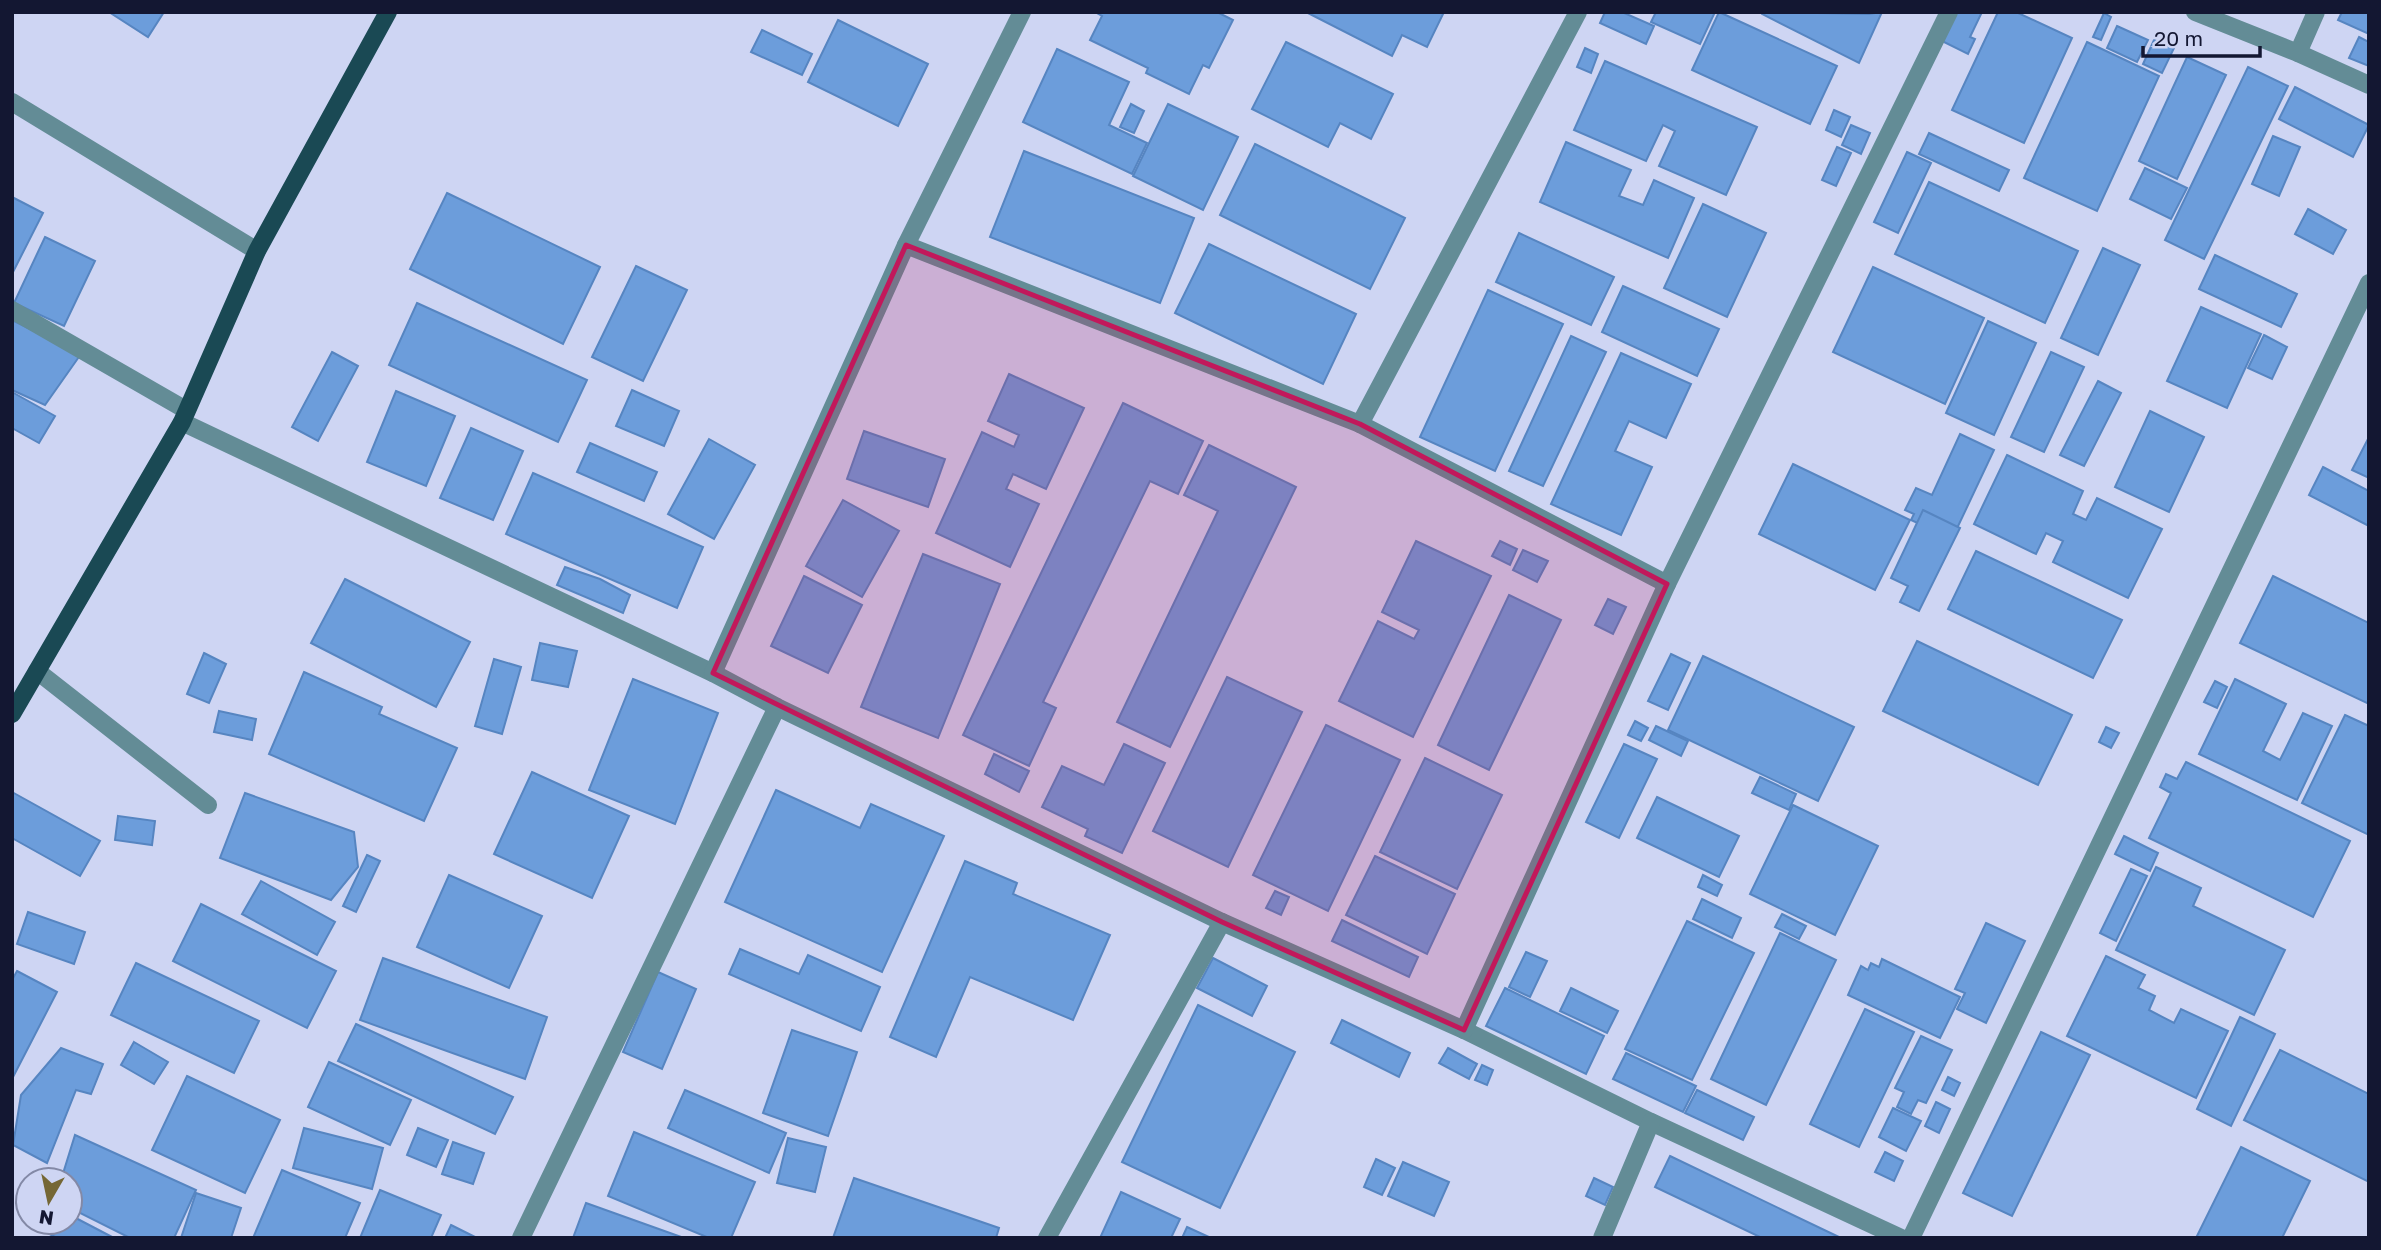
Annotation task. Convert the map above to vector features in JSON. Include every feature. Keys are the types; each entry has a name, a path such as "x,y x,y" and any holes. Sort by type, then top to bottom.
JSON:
{"main road":[{"path":"12,715 184,416 257,251 388,12"}],"street":[{"path":"713,673 906,245 1022,12"},
{"path":"1360,425 1578,12"},
{"path":"1464,1030 1667,584 1949,12"},
{"path":"2196,12 2369,85"},
{"path":"2298,53 2316,12"},
{"path":"12,102 257,251"},
{"path":"906,245 1360,425 1667,584"},
{"path":"1911,1238 2369,282"},
{"path":"12,310 184,416 1222,922 1464,1030 1651,1122 1901,1238"},
{"path":"37,671 208,805"},
{"path":"521,1238 777,707"},
{"path":"1047,1238 1222,922"},
{"path":"1602,1238 1651,1122"}],"highlighted area":[{"path":"906,245 1360,424 1667,584 1464,1030 1222,922 713,673"}],"building":[{"path":"109,12 164,12 148,37"},
{"path":"1095,12 1217,12 1233,20 1209,68 1203,65 1189,94 1146,73 1148,68 1090,40 1102,16"},
{"path":"1306,12 1444,12 1427,47 1402,35 1392,56"},
{"path":"1605,12 1622,12 1654,26 1646,44 1600,23"},
{"path":"1656,12 1715,12 1700,44 1651,22"},
{"path":"1719,12 1837,66 1810,124 1692,70"},
{"path":"1762,12 1869,14 1882,12 1859,63"},
{"path":"1956,12 1982,12 1970,37 1975,39 1968,54 1942,41"},
{"path":"1998,12 2016,12 2072,38 2024,143 1952,110"},
{"path":"2342,12 2369,12 2369,34 2338,20"},
{"path":"2104,13 2111,17 2101,40 2093,37"},
{"path":"838,20 928,64 898,126 808,82"},
{"path":"2117,26 2148,40 2137,62 2107,48"},
{"path":"762,30 812,54 802,75 751,52"},
{"path":"2359,37 2369,42 2369,66 2349,58"},
{"path":"2154,40 2174,48 2162,73 2143,64"},
{"path":"1286,42 1393,94 1371,139 1340,123 1328,147 1252,109"},
{"path":"2087,42 2159,76 2097,211 2024,178"},
{"path":"1585,48 1598,54 1591,73 1577,67"},
{"path":"1057,49 1129,82 1109,125 1147,143 1132,174 1023,122"},
{"path":"2187,57 2226,75 2177,179 2139,161"},
{"path":"1605,61 1757,127 1726,195 1659,166 1675,131 1663,125 1646,161 1574,130"},
{"path":"2248,67 2288,86 2204,259 2165,240"},
{"path":"2295,87 2369,125 2353,157 2279,119"},
{"path":"1131,104 1144,111 1134,133 1120,127"},
{"path":"1168,104 1238,137 1203,210 1133,176"},
{"path":"1834,110 1850,117 1841,137 1826,130"},
{"path":"1851,125 1870,133 1861,154 1842,145"},
{"path":"1929,133 2009,170 1999,191 1919,154"},
{"path":"2273,136 2300,147 2279,196 2252,184"},
{"path":"1566,142 1631,170 1619,196 1643,205 1654,180 1694,198 1668,258 1540,202"},
{"path":"1255,144 1405,218 1370,289 1220,215"},
{"path":"1837,147 1851,153 1836,186 1822,180"},
{"path":"1024,151 1194,218 1160,303 990,237"},
{"path":"1907,152 1931,163 1898,233 1874,222"},
{"path":"2145,168 2187,188 2171,219 2130,199"},
{"path":"1929,182 2078,251 2045,323 1895,254"},
{"path":"447,193 600,267 563,344 410,269"},
{"path":"12,197 43,213 12,274"},
{"path":"1703,204 1766,233 1727,317 1664,288"},
{"path":"2308,209 2346,230 2333,254 2295,234"},
{"path":"1519,233 1614,277 1591,325 1496,282"},
{"path":"45,237 95,261 64,326 14,303"},
{"path":"1209,244 1356,314 1323,384 1175,313"},
{"path":"2103,248 2140,265 2098,355 2061,338"},
{"path":"2215,255 2297,294 2281,327 2199,289"},
{"path":"636,266 687,290 643,381 592,357"},
{"path":"1873,267 1984,318 1945,404 1833,352"},
{"path":"1623,286 1719,329 1697,376 1602,332"},
{"path":"1488,290 1563,324 1495,471 1420,437"},
{"path":"417,303 587,380 558,442 389,365"},
{"path":"2201,307 2261,334 2227,408 2167,381"},
{"path":"12,320 81,354 45,405 12,390"},
{"path":"1988,321 2036,343 1994,435 1946,413"},
{"path":"2264,335 2287,347 2272,379 2248,368"},
{"path":"1571,336 1606,352 1543,486 1509,471"},
{"path":"332,352 358,366 318,441 292,427"},
{"path":"2051,352 2084,367 2044,452 2011,437"},
{"path":"1621,353 1691,384 1666,438 1629,421 1615,451 1652,467 1621,535 1551,504"},
{"path":"1009,374 1084,408 1046,489 1013,474 1006,489 1039,504 1010,567 936,533 982,432 1014,447 1019,435 988,421"},
{"path":"2098,381 2121,393 2084,466 2060,455"},
{"path":"632,390 679,411 664,446 616,426"},
{"path":"396,391 455,416 426,486 367,462"},
{"path":"12,392 55,416 39,443 12,428"},
{"path":"1123,403 1203,441 1178,494 1150,481 1043,702 1056,708 1029,766 963,735"},
{"path":"2150,411 2204,437 2169,512 2115,487"},
{"path":"471,428 523,451 493,520 440,498"},
{"path":"864,431 945,459 928,507 847,479"},
{"path":"1960,434 1994,450 1952,539 1911,520 1914,514 1905,510 1916,488 1932,495"},
{"path":"2369,437 2369,478 2352,470"},
{"path":"709,439 755,465 714,539 668,514"},
{"path":"590,443 657,472 644,501 577,472"},
{"path":"1209,445 1296,487 1170,747 1117,722 1218,511 1184,495"},
{"path":"2007,455 2083,491 2073,514 2086,520 2097,498 2162,529 2128,598 2053,562 2063,541 2046,533 2036,554 1974,524"},
{"path":"1793,464 1910,520 1875,590 1759,534"},
{"path":"2323,467 2369,491 2369,526 2309,495"},
{"path":"533,473 703,547 677,608 506,534"},
{"path":"843,500 899,531 862,597 806,566"},
{"path":"1923,510 1960,528 1919,611 1900,602 1908,586 1891,578"},
{"path":"1416,541 1491,576 1413,737 1339,701 1378,621 1414,639 1419,630 1382,612"},
{"path":"1500,541 1517,549 1510,565 1492,556"},
{"path":"1523,550 1548,561 1537,582 1513,570"},
{"path":"1976,551 2122,620 2093,678 1948,609"},
{"path":"923,554 1000,584 938,738 861,707"},
{"path":"565,567 600,579 630,595 623,613 557,585"},
{"path":"804,576 862,605 828,673 771,646"},
{"path":"2273,576 2369,623 2369,704 2240,643"},
{"path":"345,579 470,642 436,707 311,643"},
{"path":"1509,595 1561,620 1489,770 1438,745"},
{"path":"1608,599 1626,607 1613,634 1595,625"},
{"path":"1917,641 2072,715 2038,785 1883,711"},
{"path":"540,643 577,651 568,687 532,680"},
{"path":"204,653 226,664 209,703 187,694"},
{"path":"1671,654 1690,663 1668,710 1648,701"},
{"path":"1703,656 1854,727 1818,801 1668,730"},
{"path":"494,659 521,667 502,734 475,726"},
{"path":"304,672 382,707 379,714 457,748 424,821 269,754"},
{"path":"1227,677 1302,712 1228,867 1153,831"},
{"path":"633,679 718,713 675,824 589,790"},
{"path":"2235,679 2286,704 2263,751 2280,760 2303,713 2332,726 2297,800 2199,754"},
{"path":"2215,681 2227,687 2217,708 2204,702"},
{"path":"219,711 256,719 252,740 214,732"},
{"path":"2345,715 2369,726 2369,835 2302,803"},
{"path":"1635,721 1648,728 1641,741 1628,735"},
{"path":"1326,725 1400,760 1328,911 1253,875"},
{"path":"1656,726 1688,741 1681,756 1649,740"},
{"path":"2106,727 2119,733 2111,748 2099,742"},
{"path":"1124,744 1165,763 1122,853 1085,836 1088,829 1042,807 1062,766 1104,785"},
{"path":"1624,744 1657,759 1619,838 1586,822"},
{"path":"994,754 1029,771 1019,792 985,774"},
{"path":"1425,758 1502,795 1457,889 1380,852"},
{"path":"2186,762 2350,841 2313,917 2149,838 2171,793 2160,787 2166,774 2177,779"},
{"path":"532,772 629,816 592,898 494,854"},
{"path":"1760,777 1796,794 1789,810 1752,793"},
{"path":"776,790 860,828 871,804 944,836 882,972 725,902"},
{"path":"12,792 100,841 80,876 12,838"},
{"path":"245,793 354,832 358,867 331,900 220,858"},
{"path":"1657,797 1739,836 1719,877 1637,838"},
{"path":"1793,805 1878,846 1835,935 1750,894"},
{"path":"118,816 155,821 152,845 115,840"},
{"path":"2124,836 2158,853 2150,871 2115,854"},
{"path":"367,855 380,861 356,912 343,906"},
{"path":"1375,856 1455,894 1427,954 1346,915"},
{"path":"965,861 1017,883 1013,894 1110,935 1073,1020 970,977 936,1057 890,1037"},
{"path":"2156,867 2201,888 2193,906 2285,950 2254,1015 2116,950"},
{"path":"2131,869 2147,876 2116,941 2100,933"},
{"path":"449,875 542,916 509,988 417,947"},
{"path":"1703,875 1722,885 1717,896 1698,887"},
{"path":"261,881 335,922 317,955 242,914"},
{"path":"1275,891 1289,897 1281,915 1266,908"},
{"path":"1702,899 1741,918 1732,938 1693,919"},
{"path":"201,904 336,971 307,1028 173,961"},
{"path":"28,912 85,932 74,964 17,944"},
{"path":"1782,914 1806,926 1799,939 1775,927"},
{"path":"1342,920 1418,957 1409,977 1332,941"},
{"path":"1687,921 1754,953 1692,1080 1625,1049"},
{"path":"1986,923 2025,941 1986,1023 1957,1009 1965,993 1955,989"},
{"path":"1780,933 1836,960 1766,1105 1711,1079"},
{"path":"740,949 799,974 808,955 880,987 861,1031 729,974"},
{"path":"1526,952 1547,961 1530,997 1509,987"},
{"path":"2106,956 2145,975 2138,988 2155,996 2149,1010 2174,1023 2181,1009 2228,1031 2196,1098 2067,1036"},
{"path":"383,958 547,1017 525,1079 360,1020"},
{"path":"1213,958 1267,986 1252,1016 1197,988"},
{"path":"1882,959 1960,997 1940,1038 1848,995 1861,966 1868,970 1871,963 1879,967"},
{"path":"136,963 259,1021 234,1073 111,1015"},
{"path":"17,971 57,992 12,1079 12,980"},
{"path":"658,972 696,989 662,1069 623,1052"},
{"path":"1505,988 1604,1036 1586,1074 1486,1026"},
{"path":"1571,988 1618,1011 1607,1033 1560,1011"},
{"path":"1198,1005 1295,1052 1220,1208 1122,1162"},
{"path":"1865,1009 1914,1032 1859,1147 1810,1124"},
{"path":"2240,1017 2275,1034 2231,1126 2197,1109"},
{"path":"1342,1020 1410,1053 1399,1077 1331,1043"},
{"path":"356,1024 513,1097 495,1134 338,1061"},
{"path":"792,1030 857,1052 828,1136 763,1113"},
{"path":"2041,1032 2090,1055 2012,1216 1963,1193"},
{"path":"1921,1036 1952,1050 1926,1103 1918,1100 1911,1114 1897,1107 1904,1092 1895,1088"},
{"path":"134,1042 168,1062 154,1084 121,1065"},
{"path":"61,1048 103,1064 91,1094 76,1090 47,1163 13,1145 21,1095"},
{"path":"1448,1048 1477,1064 1469,1079 1439,1063"},
{"path":"2280,1050 2369,1094 2369,1182 2244,1120"},
{"path":"1626,1053 1696,1086 1683,1112 1613,1079"},
{"path":"329,1062 411,1100 390,1145 308,1107"},
{"path":"1482,1065 1493,1070 1487,1085 1475,1080"},
{"path":"187,1076 280,1120 245,1193 152,1150"},
{"path":"1948,1077 1960,1083 1954,1096 1942,1090"},
{"path":"685,1090 786,1133 769,1173 668,1128"},
{"path":"1697,1090 1754,1117 1743,1140 1685,1113"},
{"path":"1936,1102 1950,1109 1939,1133 1925,1126"},
{"path":"1893,1108 1921,1121 1906,1151 1879,1137"},
{"path":"304,1128 383,1148 372,1189 293,1168"},
{"path":"418,1128 448,1140 436,1167 407,1155"},
{"path":"634,1132 755,1182 731,1238 709,1238 608,1196"},
{"path":"75,1135 196,1190 174,1238 130,1238 84,1215 84,1166 65,1166"},
{"path":"788,1138 826,1147 815,1192 777,1183"},
{"path":"453,1142 484,1153 473,1184 442,1174"},
{"path":"2241,1147 2310,1181 2282,1238 2196,1238"},
{"path":"1885,1152 1903,1161 1894,1181 1875,1172"},
{"path":"1670,1156 1841,1238 1762,1238 1655,1187"},
{"path":"1376,1159 1395,1168 1382,1195 1364,1187"},
{"path":"1403,1162 1449,1182 1434,1216 1388,1196"},
{"path":"282,1170 360,1203 345,1238 253,1238"},
{"path":"854,1178 999,1228 996,1238 833,1238"},
{"path":"1594,1178 1613,1187 1605,1205 1586,1196"},
{"path":"380,1190 441,1215 431,1238 360,1238"},
{"path":"1121,1192 1180,1219 1171,1238 1100,1238"},
{"path":"196,1193 241,1208 231,1238 181,1238"},
{"path":"586,1203 684,1238 573,1238"},
{"path":"84,1222 114,1238 53,1236 84,1236"},
{"path":"451,1225 477,1238 445,1238"},
{"path":"1187,1227 1211,1238 1182,1238"}]}
